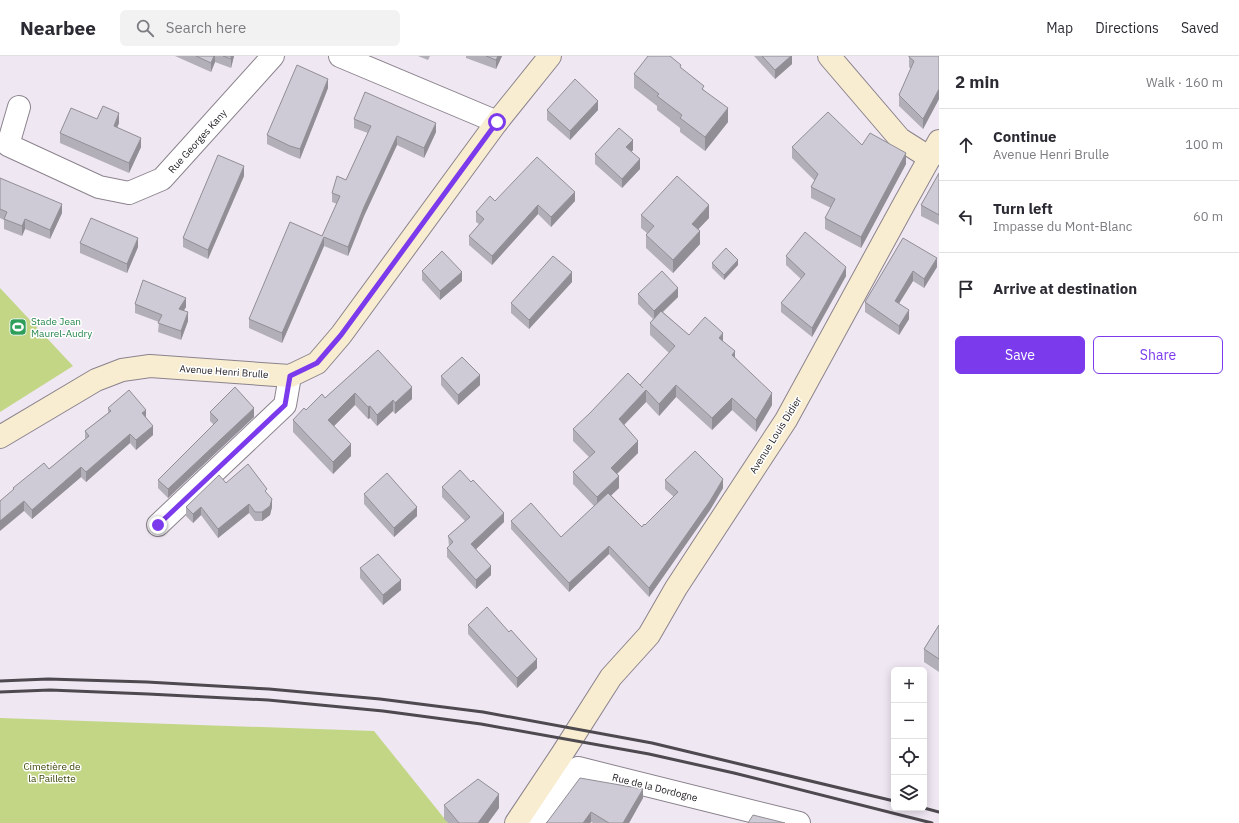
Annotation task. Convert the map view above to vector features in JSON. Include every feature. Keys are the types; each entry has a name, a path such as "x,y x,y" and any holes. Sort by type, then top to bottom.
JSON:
{"street":[{"name":"Rue Georges Kany","path":"18,107 8,145 99,187 129,193 162,179 273,56"},
{"path":"340,56 497,122"},
{"name":"Avenue Henri Brulle","path":"0,436 96,380 122,370 150,366 290,376 317,363 341,335 497,122 550,56"},
{"path":"828,56 900,139 935,150"},
{"name":"Avenue Louis Didier","path":"516,823 570,761 587,714 611,678 649,635 676,588 786,420 935,150"},
{"path":"158,525 285,405 290,376"},
{"path":"538,823 570,761"},
{"name":"Rue de la Dordogne","path":"570,761 799,823"}],"green space":[{"name":"Stade Jean Maurel-Audry","path":"0,288 73,366 0,412"},
{"name":"Cimetière de la Paillette","path":"0,718 374,731 448,823 0,823"}],"building":[{"path":"196,56 214,56 211,63"},
{"path":"223,56 231,56 231,59"},
{"path":"486,56 498,56 496,60"},
{"path":"648,56 670,56 681,65 680,67 704,86 702,89 728,108 705,137 680,118 682,115 657,96 659,94 634,74"},
{"path":"762,56 791,56 775,70"},
{"path":"909,56 939,56 939,89 923,119 899,95 914,61"},
{"path":"297,65 328,79 300,149 267,135"},
{"path":"575,79 598,101 570,131 547,110"},
{"path":"365,92 436,123 424,148 397,136 364,207 348,247 324,237 282,333 249,319 290,222 322,236 340,196 332,193 337,176 346,180 371,126 354,119"},
{"path":"103,106 119,113 114,126 141,138 129,163 60,133 71,108 97,119"},
{"path":"828,112 862,145 870,133 906,153 861,237 825,218 835,199 811,187 818,174 792,147"},
{"path":"619,128 633,140 626,147 640,159 622,179 595,154"},
{"path":"218,155 244,166 208,250 183,238"},
{"path":"537,157 575,192 551,217 538,205 492,256 469,236 484,219 476,212 490,196 495,201"},
{"path":"939,173 939,215 921,205"},
{"path":"677,176 709,205 692,224 700,231 673,260 646,235 654,226 641,215"},
{"path":"0,178 62,204 50,230 25,219 22,226 4,219 7,212 0,209"},
{"path":"91,218 138,238 127,264 80,243"},
{"path":"805,232 846,267 812,328 781,303 805,274 786,256"},
{"path":"903,238 937,258 924,279 913,271 895,301 909,310 899,326 865,302"},
{"path":"726,248 738,260 724,275 712,263"},
{"path":"442,251 462,272 440,291 422,271"},
{"path":"553,256 572,272 529,320 511,303"},
{"path":"662,271 678,288 654,311 638,294"},
{"path":"143,280 186,298 179,309 188,312 181,331 158,323 162,315 135,304"},
{"path":"661,311 689,335 705,317 723,333 719,338 735,351 732,355 772,393 756,420 732,398 712,418 676,385 659,404 646,390 619,419 638,441 611,468 619,476 597,497 573,472 595,452 573,429 628,373 640,385 675,346 650,323"},
{"path":"378,350 412,387 395,403 393,400 377,415 370,406 368,407 355,393 328,420 351,444 333,462 293,420 304,408 306,410 322,394 325,398"},
{"path":"462,357 480,375 458,395 441,376"},
{"path":"235,387 254,408 168,489 158,480 218,420 210,412"},
{"path":"129,390 146,410 142,413 153,426 136,440 130,434 86,472 81,467 32,510 24,501 0,521 0,501 14,489 13,488 44,463 49,469 89,436 85,431 111,411 108,408"},
{"path":"695,451 723,479 710,501 649,588 609,546 569,583 511,521 531,503 561,537 608,493 642,527 678,492 665,480"},
{"path":"248,464 267,489 265,491 272,499 270,506 262,512 255,512 249,504 218,529 201,507 193,514 186,507 219,475 226,483"},
{"path":"460,470 471,482 473,480 504,513 471,544 491,566 476,580 447,548 453,542 448,536 470,517 442,487"},
{"path":"387,473 417,507 394,528 364,494"},
{"path":"378,554 401,580 383,595 360,568"},
{"path":"487,607 509,632 511,630 537,659 517,678 468,625"},
{"path":"939,625 939,659 924,649"},
{"path":"580,778 643,789 623,823 609,823 591,812 583,823 546,823"},
{"path":"478,779 499,794 478,823 459,823 444,805"},
{"path":"753,815 785,823 748,823"}],"railway":[{"path":"0,681 48,679 147,682 269,689 380,699 483,712 652,743 891,800"},
{"path":"0,692 50,690 268,700 383,711 481,724 649,754 734,773 932,823"},
{"path":"927,809 939,812"}],"place":[{"name":"Stade Jean Maurel-Audry","path":"18,327"}],"route":[{"path":"158,525 285,405 290,376 317,363 341,335 497,122"}]}
